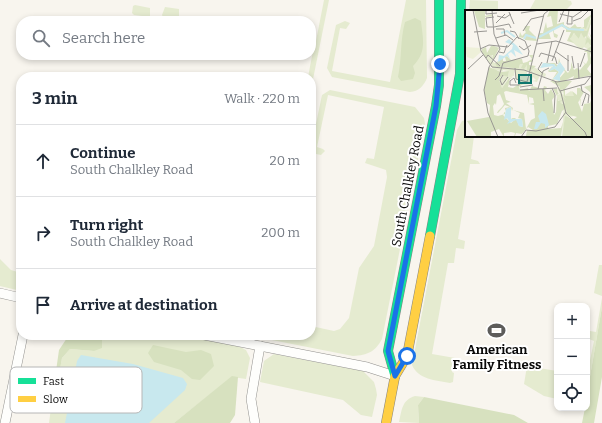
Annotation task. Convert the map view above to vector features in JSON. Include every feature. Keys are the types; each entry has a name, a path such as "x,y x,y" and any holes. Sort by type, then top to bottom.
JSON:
{"street":[{"name":"South Chalkley Road","path":"395,376 388,351 439,85 439,0"},
{"name":"South Chalkley Road","path":"386,423 395,376 407,356 455,109 460,74 461,0"},
{"path":"0,293 16,297"},
{"path":"16,367 22,340"},
{"path":"229,340 367,367 395,376"},
{"path":"255,423 251,399 260,346"},
{"path":"5,423 10,399"}],"green space":[{"path":"324,0 329,0 314,72 309,72 311,60 316,60 316,41"},
{"path":"406,0 426,0 427,78 424,84 418,90 410,92 332,77 327,68 336,25 345,21 350,23 346,29 340,28 332,71 390,82"},
{"path":"470,0 498,1 498,10 469,10"},
{"path":"535,0 567,0 571,1 572,4 566,10 530,10"},
{"path":"135,5 150,8 150,16 134,15 132,13 133,6"},
{"path":"165,7 179,9 179,16 162,15"},
{"path":"415,18 421,21 423,40 422,51 413,66 415,73 413,79 401,81 398,77 403,29 405,22"},
{"path":"330,90 415,107 424,118 425,124 382,339 374,350 367,354 358,356 271,340 316,340 316,327 334,331 340,329 349,318 359,268 374,246 387,177 386,170 365,163 367,158 374,159 384,107 328,95 317,147 325,151 321,155 316,154 316,124 322,95"},
{"path":"465,120 465,137 474,137 471,159 478,161 480,164 470,164 458,239 465,241 464,249 456,248 454,263 448,263 432,354 455,358 452,372 454,373 453,382 450,383 433,380 423,376 415,370 412,365 457,130 462,121"},
{"path":"0,259 11,270 16,272 16,290 0,286"},
{"path":"599,265 602,265 602,296 594,293"},
{"path":"602,298 602,307 590,377 590,360 594,341 590,339 590,331 596,332"},
{"path":"602,307 602,377 594,423 582,423 584,411 590,411 590,377"},
{"path":"66,340 102,340 102,348 94,351 70,349 62,358 60,367 57,367 59,350"},
{"path":"100,340 211,340 236,345 246,350 250,358 246,379 232,377 174,423 49,423 50,413 142,413 142,367 60,367 62,358 70,349 94,351"},
{"path":"153,345 186,352 201,350 211,354 214,366 200,380 192,379 181,370 154,362 148,353"},
{"path":"274,354 363,371 374,382 376,389 377,395 372,417 361,415 343,400 260,382 264,361"},
{"path":"527,366 554,370 554,398 544,396 524,384"},
{"path":"232,376 238,377 235,415 230,423 174,423"},
{"path":"415,396 424,397 418,405 419,423 399,422 403,406 407,400"},
{"path":"424,397 514,415 528,423 419,423 418,405"}],"water":[{"path":"81,355 133,364 183,378 187,384 185,390 149,423 65,423 67,413 142,413 142,367 76,367 77,361"}],"traffic: fast":[{"path":"395,376 388,351 439,85 439,0"},
{"path":"430,236 460,74 461,0"}],"traffic: slow":[{"path":"386,423 395,376 407,356 430,236"}],"place":[{"name":"American Family Fitness","path":"497,330"}],"route":[{"path":"407,356 395,376 388,351 436,106 440,64"}]}
